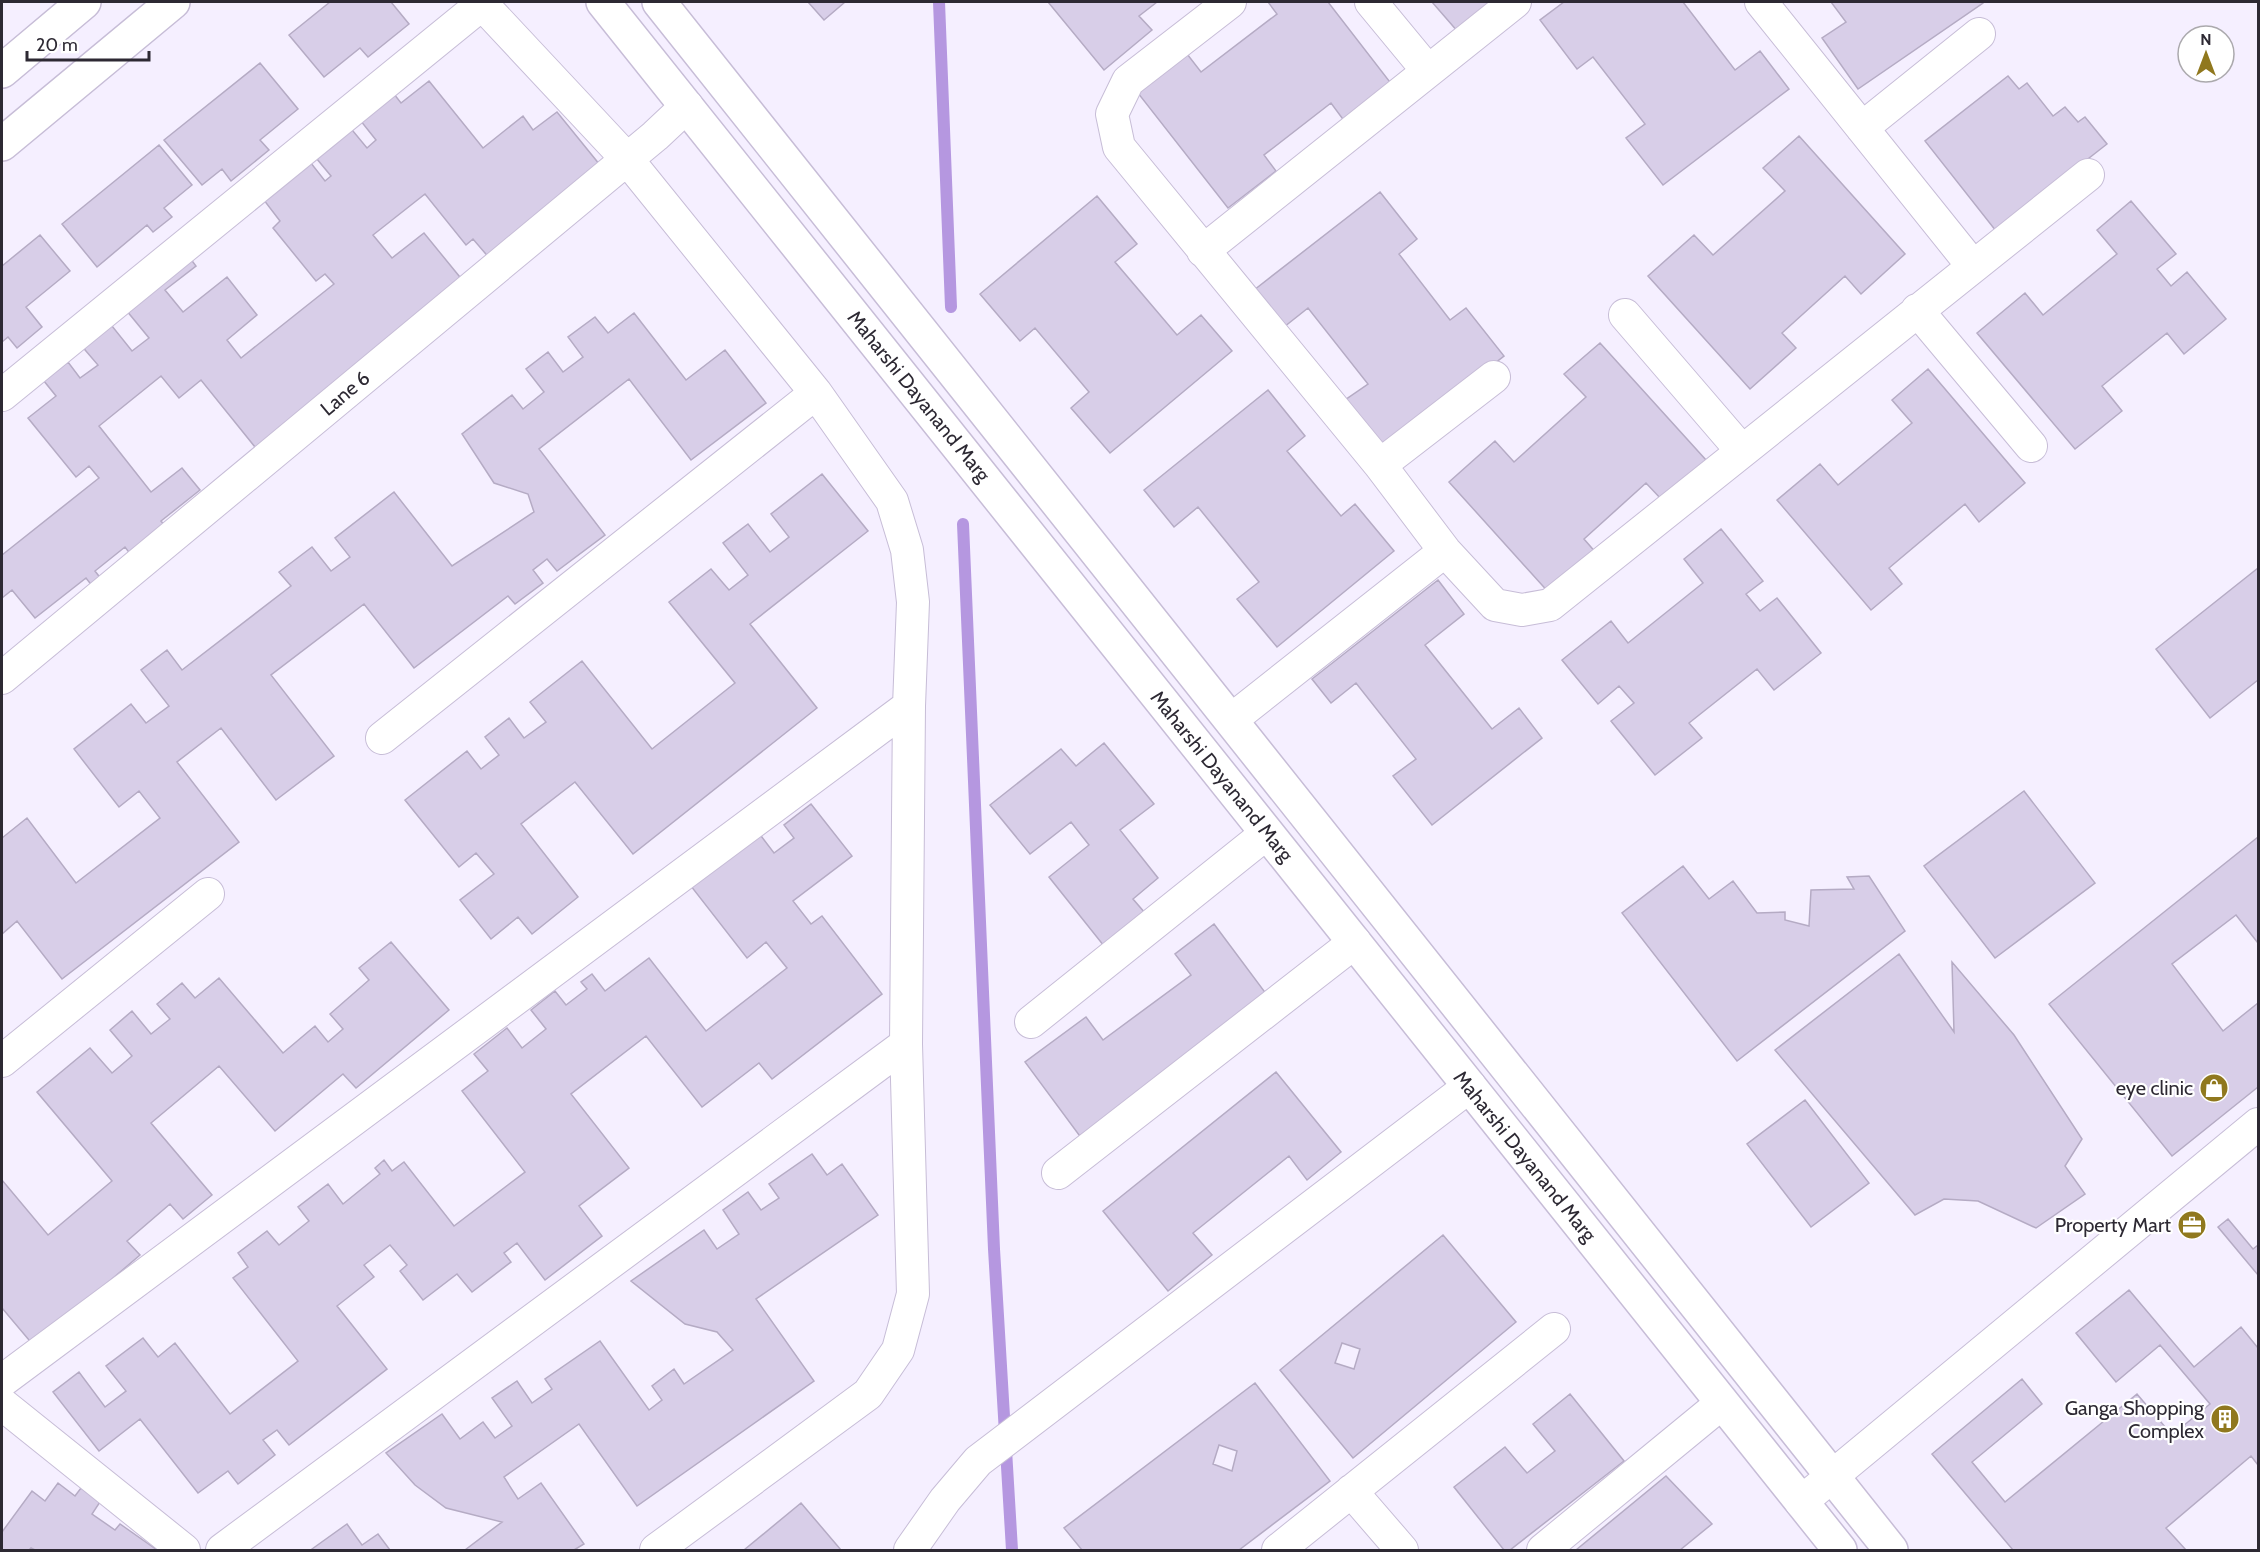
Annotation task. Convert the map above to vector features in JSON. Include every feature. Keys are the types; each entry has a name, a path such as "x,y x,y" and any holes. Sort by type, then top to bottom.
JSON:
{"street":[{"path":"2,71 84,2"},
{"path":"2,144 173,2"},
{"name":"Maharshi Dayanand Marg","path":"603,2 1840,1551"},
{"name":"Maharshi Dayanand Marg","path":"659,2 1891,1551"},
{"path":"1230,2 1128,81 1112,114 1119,147 1380,465 1445,551 1495,605 1522,610 1550,605 1972,265 2088,175"},
{"path":"1371,2 1428,71"},
{"path":"1203,251 1515,2"},
{"path":"1761,2 1972,265"},
{"path":"2,395 482,4 627,159 816,393 892,501 907,550 913,602 909,706 906,1044 913,1294 898,1350 868,1394 656,1551"},
{"path":"1862,128 1979,34"},
{"name":"Lane 6","path":"2,678 627,159 687,106"},
{"path":"1917,310 2031,446"},
{"path":"1625,315 1742,451"},
{"path":"1380,465 1494,377"},
{"path":"382,738 816,393"},
{"path":"1231,720 1445,551"},
{"path":"2,1381 909,706"},
{"path":"1031,1022 1267,833"},
{"path":"2,1061 208,894"},
{"path":"1058,1173 1355,942"},
{"path":"222,1551 906,1044"},
{"path":"910,1551 945,1500 978,1461 1470,1086"},
{"path":"1801,1502 2259,1124"},
{"path":"1278,1551 1554,1329"},
{"path":"1543,1551 1722,1403"},
{"path":"2,1404 184,1551"},
{"path":"1351,1491 1402,1551"}],"building":[{"path":"330,2 391,2 409,24 368,57 360,48 324,77 289,35"},
{"path":"808,2 845,2 824,20"},
{"path":"1048,2 1157,2 1139,16 1152,30 1104,70"},
{"path":"1268,2 1328,2 1393,86 1345,122 1331,103 1264,155 1276,171 1228,208 1134,88 1184,50 1201,72 1277,14"},
{"path":"1432,2 1509,2 1465,40"},
{"path":"1564,2 1683,2 1735,70 1760,51 1789,89 1663,185 1626,138 1645,124 1593,57 1577,69 1540,20"},
{"path":"1831,2 1983,3 1858,89 1822,38 1846,22"},
{"path":"260,63 298,109 260,140 269,150 231,181 222,169 202,185 164,140"},
{"path":"2008,76 2019,89 2027,83 2053,116 2065,107 2078,122 2085,117 2107,144 1996,231 1925,141"},
{"path":"429,81 483,148 523,116 533,130 557,112 604,170 491,260 473,239 466,245 425,194 373,235 392,258 424,233 468,287 259,452 201,380 179,398 161,376 99,426 151,492 182,468 200,490 161,521 170,531 134,559 125,547 95,571 102,580 93,587 86,578 35,618 12,590 2,598 2,555 99,478 89,466 76,477 28,418 56,396 44,381 68,362 80,378 98,365 80,344 108,321 132,351 149,338 122,305 187,254 196,266 165,290 183,312 227,277 257,315 227,340 241,358 334,284 325,274 316,281 273,228 280,221 260,195 307,158 325,181 331,176 312,153 348,125 367,148 376,140 360,120 394,94 401,103"},
{"path":"1799,136 1905,254 1861,294 1845,276 1782,333 1796,348 1750,389 1648,276 1694,235 1713,255 1785,191 1763,168"},
{"path":"159,145 192,185 164,208 172,217 153,232 147,225 97,267 62,224"},
{"path":"1380,192 1417,239 1399,254 1450,320 1466,308 1504,356 1384,449 1345,400 1368,384 1308,308 1284,327 1254,290"},
{"path":"1097,196 1137,244 1115,262 1177,335 1201,315 1232,351 1110,453 1071,408 1089,392 1035,328 1020,341 980,294"},
{"path":"2131,201 2176,254 2157,269 2171,286 2187,272 2226,319 2184,354 2167,333 2102,386 2122,411 2075,449 1977,333 2025,293 2043,315 2117,254 2097,230"},
{"path":"40,235 70,271 26,307 42,327 17,348 8,337 2,342 2,266"},
{"path":"634,313 686,380 725,350 766,403 691,460 629,379 539,449 605,535 557,571 547,559 533,570 543,583 515,604 508,596 414,668 364,604 271,675 334,756 276,800 221,728 177,762 239,842 62,979 17,921 2,934 2,838 27,818 76,883 160,818 139,791 119,807 74,749 131,704 146,723 169,706 141,670 167,650 182,670 291,586 279,572 312,547 331,571 350,557 335,538 394,492 452,566 534,512 528,494 494,483 462,434 512,395 523,409 544,392 526,369 548,352 563,372 583,357 568,337 595,317 608,333"},
{"path":"1600,343 1706,460 1662,500 1646,483 1584,539 1597,554 1551,595 1449,482 1495,441 1514,462 1586,397 1564,374"},
{"path":"1928,369 2025,483 1979,522 1965,504 1889,568 1902,584 1871,610 1777,500 1820,464 1838,485 1912,423 1892,400"},
{"path":"1268,390 1305,436 1287,451 1341,516 1355,504 1394,551 1277,647 1237,599 1259,582 1198,507 1174,527 1144,490"},
{"path":"822,474 868,531 750,624 817,708 633,854 575,782 521,824 578,897 532,934 518,917 491,939 460,900 494,874 476,853 459,867 405,800 467,751 481,769 499,755 485,737 509,718 524,738 546,722 530,702 582,661 652,749 735,683 669,602 711,569 729,590 748,575 723,543 748,524 770,552 789,537 771,514"},
{"path":"1721,529 1763,581 1746,594 1760,611 1777,598 1821,653 1774,690 1757,669 1689,723 1702,738 1655,775 1611,721 1634,703 1619,686 1598,704 1562,660 1611,621 1628,643 1703,583 1684,559"},
{"path":"2258,568 2258,680 2210,718 2156,649"},
{"path":"1438,580 1464,614 1425,645 1492,729 1519,708 1542,738 1432,825 1393,776 1416,759 1356,683 1331,703 1312,679"},
{"path":"1104,743 1154,804 1120,830 1158,878 1133,899 1145,913 1104,946 1049,877 1089,845 1071,822 1030,854 990,805 1061,749 1076,766"},
{"path":"2024,791 2095,883 1995,958 1924,866"},
{"path":"811,804 852,856 793,901 811,924 822,916 882,994 772,1079 759,1063 702,1107 646,1036 571,1094 629,1168 579,1206 602,1236 545,1280 517,1243 504,1253 511,1262 472,1292 457,1274 423,1300 400,1271 407,1265 390,1245 364,1265 374,1277 337,1306 387,1369 289,1445 277,1430 263,1440 275,1455 238,1484 228,1471 198,1493 140,1419 99,1451 53,1392 79,1372 105,1407 126,1391 106,1366 143,1338 158,1357 175,1343 230,1414 298,1361 233,1278 248,1267 238,1253 267,1231 279,1245 309,1221 298,1207 328,1184 343,1204 380,1174 375,1168 384,1160 392,1171 404,1162 454,1226 525,1172 462,1091 488,1071 474,1054 507,1028 522,1048 546,1029 531,1010 555,991 566,1005 587,989 581,982 592,974 605,991 649,958 706,1031 787,968 766,942 747,958 687,881 755,828 774,853 794,838 784,825"},
{"path":"2258,837 2258,943 2236,915 2172,964 2223,1031 2258,1003 2258,1087 2172,1156 2049,1004"},
{"path":"1683,866 1709,899 1733,881 1757,913 1785,912 1785,920 1809,926 1811,890 1854,889 1847,877 1869,876 1905,931 1737,1061 1622,913"},
{"path":"1214,924 1270,999 1082,1139 1025,1062 1086,1017 1103,1040 1191,975 1175,954"},
{"path":"391,942 449,1010 356,1088 343,1074 275,1131 219,1066 151,1123 212,1195 183,1219 170,1204 127,1241 140,1255 34,1346 2,1308 2,1180 48,1235 112,1181 37,1092 90,1048 112,1073 132,1056 110,1030 132,1011 151,1034 170,1019 157,1004 182,983 195,998 219,978 283,1053 315,1026 328,1042 343,1029 330,1014 369,980 359,968"},
{"path":"1899,954 1954,1032 1952,962 2014,1035 2082,1139 2065,1166 2085,1194 2036,1228 1978,1201 1944,1199 1915,1215 1775,1050"},
{"path":"1276,1072 1341,1152 1307,1180 1289,1156 1193,1233 1212,1255 1168,1291 1103,1211"},
{"path":"1805,1100 1869,1183 1811,1227 1747,1144"},
{"path":"812,1154 827,1175 842,1164 878,1215 756,1299 814,1381 637,1506 579,1424 504,1477 518,1499 541,1483 584,1544 574,1550 465,1550 502,1522 446,1508 415,1485 386,1453 442,1414 460,1439 483,1422 495,1438 512,1426 492,1398 517,1381 532,1403 552,1389 545,1379 600,1341 649,1410 662,1400 652,1386 674,1369 684,1384 733,1350 717,1332 685,1324 631,1281 704,1230 717,1249 739,1234 723,1210 748,1192 761,1210 779,1198 769,1184"},
{"path":"2228,1219 2253,1249 2258,1245 2258,1275 2218,1227"},
{"path":"1443,1235 1516,1322 1353,1458 1280,1370","holes":["1342,1343 1360,1349 1354,1369 1335,1363"]},
{"name":"Ganga Shopping Complex","path":"2129,1290 2194,1367 2241,1327 2258,1348 2258,1465 2251,1456 2166,1528 2186,1550 2013,1550 1932,1454 2022,1379 2042,1404 1972,1462 2005,1502 2137,1394 2172,1435 2210,1404 2160,1345 2116,1382 2076,1333"},
{"path":"1255,1383 1330,1481 1239,1550 1082,1550 1064,1528","holes":["1219,1445 1237,1451 1232,1471 1213,1464"]},
{"path":"1570,1394 1624,1461 1510,1550 1504,1550 1454,1487 1505,1447 1527,1473 1555,1451 1533,1424"},
{"path":"1666,1476 1712,1524 1680,1550 1576,1550"},
{"path":"58,1483 75,1496 81,1488 100,1502 92,1514 115,1530 120,1524 157,1550 35,1550 31,1548 29,1550 2,1550 2,1532 32,1491 45,1501"},
{"path":"801,1503 841,1550 744,1550"},
{"path":"347,1524 362,1545 378,1534 390,1550 312,1549"}],"waterway":[{"path":"939,2 951,307"},
{"path":"963,524 994,1249 1012,1550"}],"place":[{"name":"eye clinic","path":"2214,1088"},
{"name":"Property Mart","path":"2192,1225"},
{"name":"Ganga Shopping Complex","path":"2225,1419"}]}
